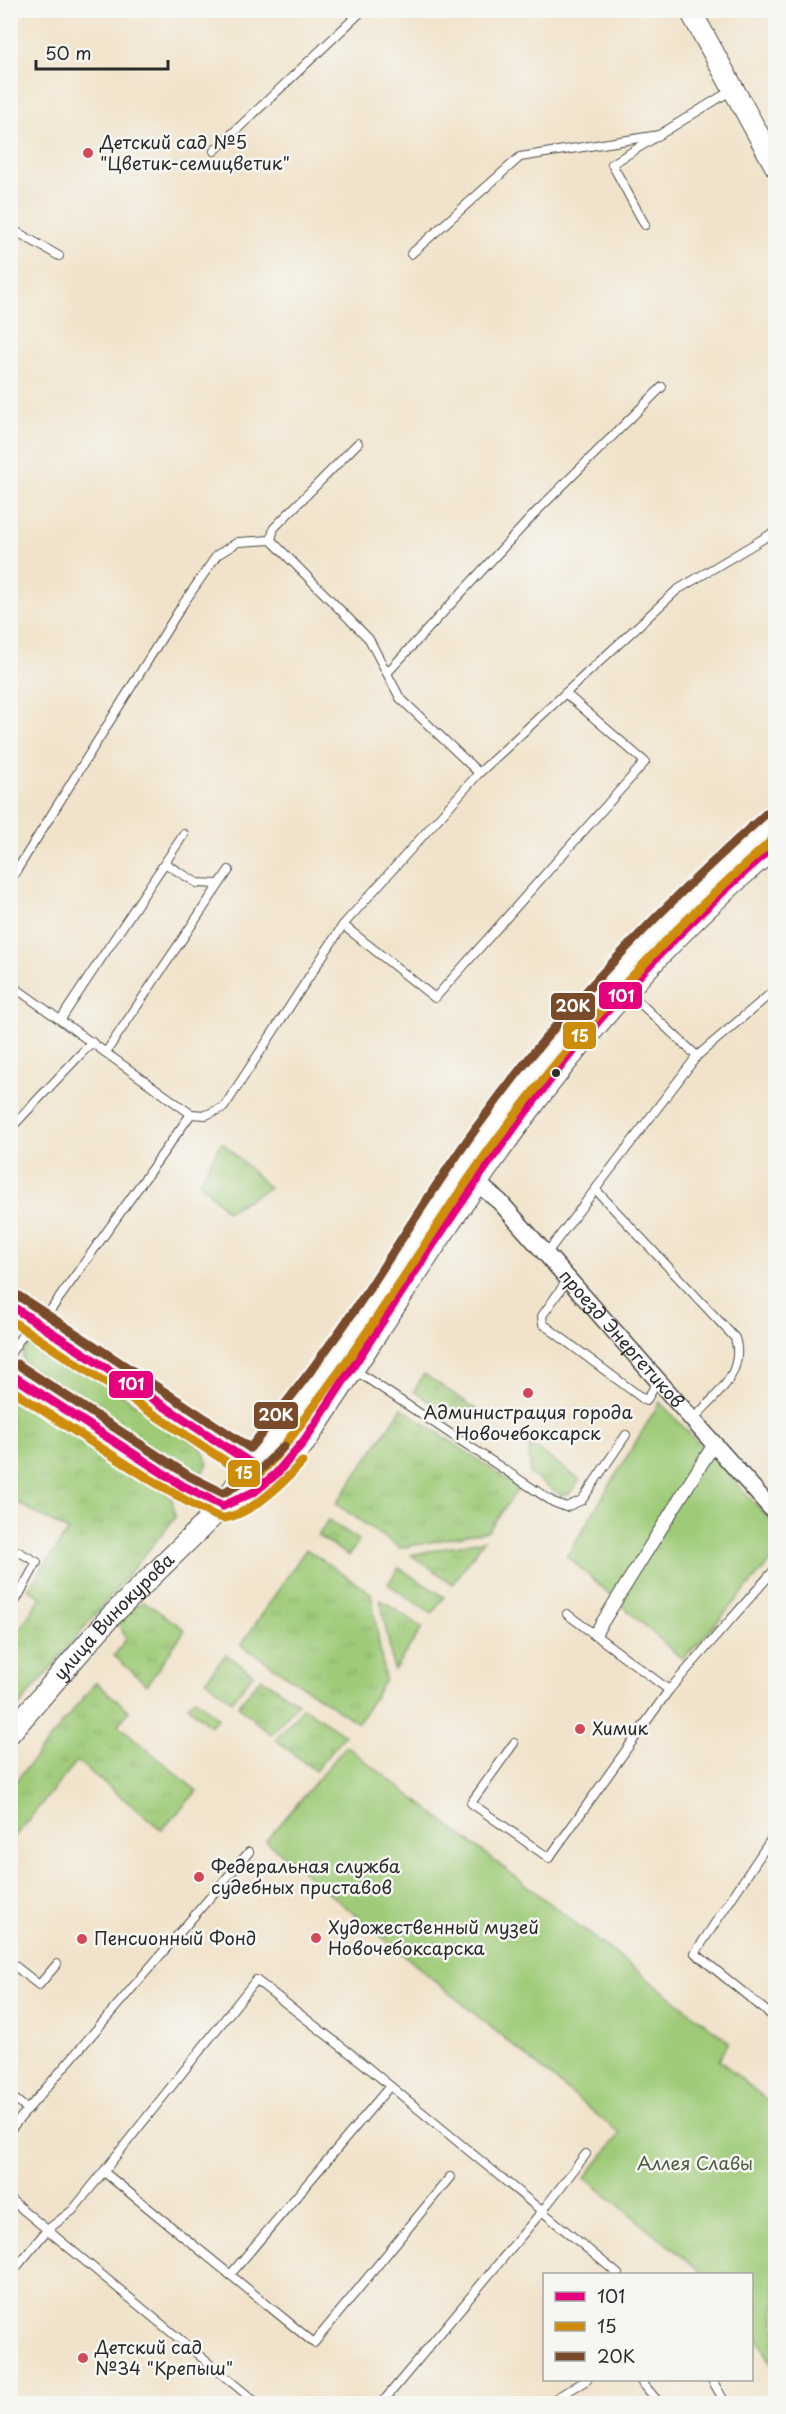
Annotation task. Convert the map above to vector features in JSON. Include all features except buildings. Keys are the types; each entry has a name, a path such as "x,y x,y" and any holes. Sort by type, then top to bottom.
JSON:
{"main road":[{"name":"улица Винокурова","path":"223,1506 254,1492 276,1474 304,1441 353,1368 530,1077 619,984 720,868 776,821"},
{"name":"улица Винокурова","path":"619,984 776,844"},
{"name":"улица Винокурова","path":"223,1506 252,1464 295,1414 468,1177"},
{"path":"10,1305 252,1464"},
{"path":"10,1374 183,1486 223,1506"}],"street":[{"path":"690,10 776,167"},
{"name":"проезд Энергетиков","path":"468,1177 500,1202 776,1514"},
{"path":"595,1634 714,1444"},
{"name":"улица Винокурова","path":"12,1727 110,1617 223,1506"}],"lane":[{"path":"214,151 363,10"},
{"path":"645,225 612,164 732,90"},
{"path":"411,254 520,157 659,135"},
{"path":"10,228 59,256"},
{"path":"387,673 538,510 662,387"},
{"path":"271,540 274,528 358,443"},
{"path":"10,984 191,1114 206,1115 224,1107 343,925 479,773 677,590 776,531"},
{"path":"10,881 183,604 217,555 238,542 271,540 369,639 400,698 479,773"},
{"path":"343,925 435,998 645,762 566,693"},
{"path":"61,1019 184,834"},
{"path":"166,864 197,883 219,884"},
{"path":"106,1052 229,870"},
{"path":"619,984 697,1056"},
{"path":"546,1254 697,1056 776,988"},
{"path":"10,1129 92,1042"},
{"path":"10,1354 36,1323 191,1114"},
{"path":"596,1190 735,1338 738,1348 734,1373 727,1384 692,1420"},
{"path":"568,1279 542,1316 543,1324 646,1401 658,1381"},
{"path":"353,1368 554,1502 566,1507 582,1500 626,1435"},
{"path":"10,1547 37,1562 10,1611"},
{"path":"514,1743 471,1803 549,1858 669,1690 776,1568"},
{"path":"567,1614 669,1690"},
{"path":"776,1832 695,1953 776,2019"},
{"path":"10,2130 249,1852"},
{"path":"10,1962 39,1985 57,1964"},
{"path":"10,2275 47,2230 73,2210 256,1980 543,2210 617,2273"},
{"path":"230,2275 390,2086"},
{"path":"10,2095 28,2110"},
{"path":"381,2403 543,2210 586,2154"},
{"path":"104,2172 314,2343 450,2177"},
{"path":"10,2199 258,2403"},
{"path":"546,2403 584,2381"},
{"path":"642,2381 660,2403"},
{"path":"713,2381 726,2403"}],"green space":[{"path":"222,1142 269,1188 227,1211 199,1182"},
{"path":"33,1341 41,1341 202,1448 208,1464 202,1473 185,1473 23,1362 23,1352"},
{"path":"424,1374 479,1411 454,1418 414,1391"},
{"path":"10,1389 157,1484 172,1499 175,1518 12,1715 11,1643 41,1597 28,1589 68,1531 11,1499"},
{"path":"660,1402 773,1523 775,1531 775,1556 682,1659 567,1556"},
{"path":"402,1408 519,1488 488,1531 400,1548 336,1504"},
{"path":"529,1443 580,1480 570,1493 562,1496 530,1474"},
{"path":"328,1520 359,1540 349,1556 318,1536"},
{"path":"484,1540 453,1584 411,1555"},
{"path":"306,1549 371,1593 385,1680 358,1723 241,1645"},
{"path":"399,1568 444,1597 432,1614 388,1584"},
{"path":"380,1599 422,1628 394,1670"},
{"path":"145,1602 185,1630 147,1685 114,1656 126,1639 116,1617 127,1607"},
{"path":"226,1654 253,1674 232,1701 206,1680"},
{"path":"261,1678 298,1703 271,1735 238,1706"},
{"path":"96,1682 129,1711 118,1725 197,1791 162,1830 77,1761 11,1841 11,1787"},
{"path":"195,1698 218,1718 210,1726 188,1706"},
{"path":"303,1707 345,1735 315,1771 276,1740"},
{"name":"Аллея Славы","path":"346,1746 729,2042 719,2060 775,2107 775,2369 753,2331 753,2273 703,2273 585,2178 620,2134 266,1841"}],"transit line":[{"name":"20К","path":"17,1295 250,1448 326,1350 440,1180 516,1074 618,956 691,882 768,812"},
{"name":"15","path":"10,1320 245,1474 252,1476 259,1474 287,1442 333,1381 493,1144 567,1050 646,961 731,877 776,837"},
{"name":"101","path":"223,1506 254,1492 276,1474 304,1441 467,1195 572,1052 670,944 776,844"},
{"name":"101","path":"10,1305 252,1464"},
{"name":"20К","path":"17,1364 189,1476 223,1493 255,1475 284,1446"},
{"name":"101","path":"10,1374 183,1486 223,1506"},
{"name":"15","path":"10,1389 187,1502 225,1518 236,1515 257,1503 302,1462"}],"place":[{"name":"Детский сад №5 \"Цветик-семицветик\"","path":"88,153"},
{"name":"Администрация города Новочебоксарск","path":"528,1393"},
{"name":"Химик","path":"580,1729"},
{"name":"Федеральная служба судебных приставов","path":"199,1877"},
{"name":"Художественный музей Новочебоксарска","path":"316,1938"},
{"name":"Пенсионный Фонд","path":"82,1939"},
{"name":"Детский сад №34 \"Крепыш\"","path":"83,2358"}]}
